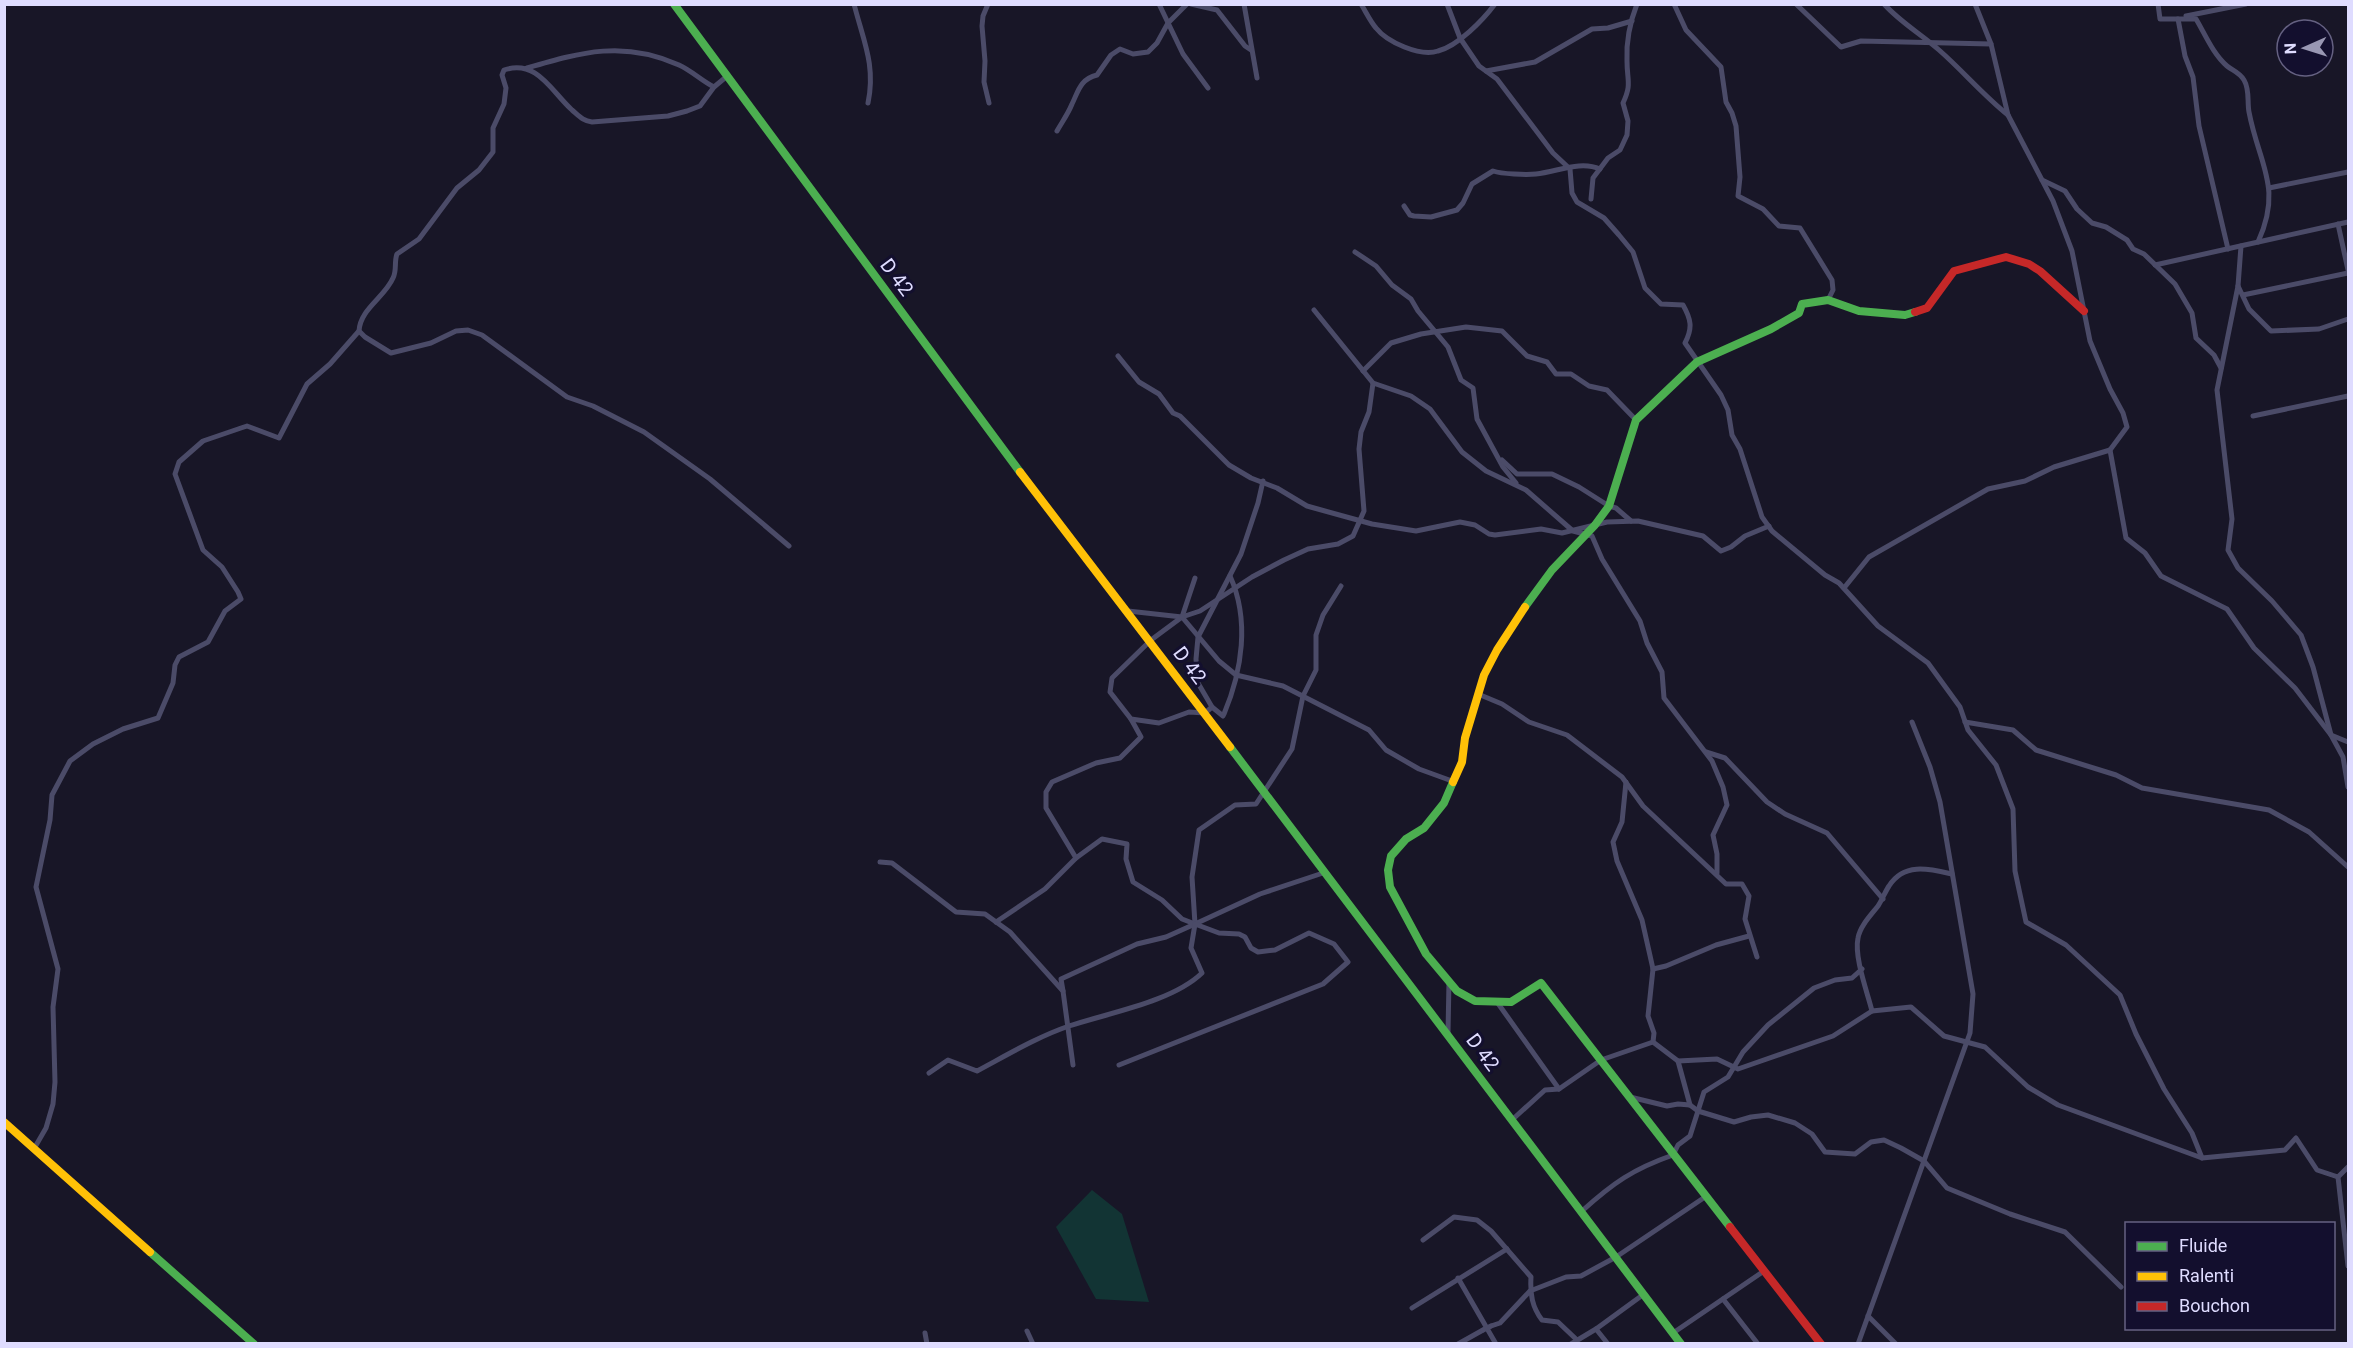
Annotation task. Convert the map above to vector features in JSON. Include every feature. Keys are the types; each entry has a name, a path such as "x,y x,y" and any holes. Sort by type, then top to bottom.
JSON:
{"street":[{"name":"D 42","path":"674,4 1015,465 1151,640 1681,1344"},
{"path":"854,4 870,56 872,78 868,103"},
{"path":"988,4 982,16 982,26 984,82 989,103"},
{"path":"1159,4 1183,54 1208,88"},
{"path":"1057,131 1074,101 1075,92 1089,77 1096,75 1111,55 1120,49 1134,54 1148,52 1157,43 1168,23 1189,4 1216,10 1245,46 1251,50"},
{"path":"1244,4 1257,78"},
{"path":"1361,4 1377,29 1395,44 1413,49 1439,51 1482,22 1494,4"},
{"path":"1447,4 1460,38 1479,66 1497,79 1553,153 1570,169 1572,193 1577,202 1604,218 1633,252 1645,288 1661,304 1683,304 1689,314 1691,325 1691,331 1685,343 1721,395 1728,410 1732,435 1740,449 1762,517 1782,542 1839,583 1878,626 1928,663 1960,707 1968,730 1996,765 2013,809 2015,871 2026,922 2066,945 2120,995 2164,1089 2192,1133 2202,1158"},
{"path":"1591,200 1593,178 1608,158 1620,150 1627,135 1628,121 1623,103 1629,89 1626,61 1628,37 1637,4"},
{"path":"1674,4 1686,30 1721,67 1726,102 1736,126 1740,177 1738,196 1763,209 1779,226 1800,228 1832,280 1833,290 1828,300"},
{"path":"1796,4 1841,47 1861,41 1991,44"},
{"path":"1884,4 1894,16 1956,65 1986,98 2008,115"},
{"path":"1844,588 1869,557 1988,489 2025,481 2054,467 2110,450 2127,427 2123,412 2110,389 2090,341 2072,251 2053,201 2008,115 1991,44 1975,4"},
{"path":"2158,4 2160,19 2196,19 2226,65 2239,73 2246,83 2248,112 2269,188 2270,206 2266,225 2258,242"},
{"path":"2157,23 2246,4"},
{"path":"2179,18 2185,56 2193,77 2199,126 2228,249"},
{"path":"1486,71 1535,62 1592,29 1608,28 1632,21"},
{"path":"35,1147 46,1128 53,1104 55,1082 53,1007 54,981 58,969 36,887 50,820 52,795 70,761 93,744 123,729 158,718 173,683 175,665 179,657 208,642 225,611 241,599 222,567 203,550 175,474 179,462 203,441 247,426 279,438 308,384 330,364 359,331 368,309 385,291 394,276 397,254 419,239 457,188 479,170 494,152 493,128 499,118 506,88 502,72 509,68 527,68 598,51 630,50 677,64 714,87"},
{"path":"527,68 547,82 556,96 585,122 668,116 687,111 700,106 714,87 726,77"},
{"path":"1404,206 1410,215 1414,216 1448,214 1457,210 1463,203 1472,184 1493,171 1502,174 1513,172 1535,174 1589,164 1600,169"},
{"path":"2269,188 2349,172"},
{"path":"2042,180 2065,191 2077,209 2092,223 2106,227 2127,240 2133,249 2144,254 2175,284 2192,313 2196,338 2214,355 2221,368"},
{"path":"2155,265 2349,222"},
{"path":"2242,295 2349,271 2338,224"},
{"path":"2241,246 2238,286 2217,390 2232,519 2229,549 2238,568 2272,601 2301,635 2313,667 2331,735"},
{"path":"1355,252 1376,266 1392,285 1411,299 1448,347 1461,380 1473,388 1477,419 1516,485"},
{"path":"1821,1344 1541,983 1511,1002 1475,1001 1457,991 1426,954 1390,887 1388,870 1391,856 1406,839 1424,828 1444,803 1462,762 1465,738 1484,675 1497,650 1535,591 1595,525 1609,506 1636,420 1697,362 1781,324 1799,313 1802,304 1828,300 1859,311 1905,315 1927,308 1954,271 2006,257 2040,271 2084,311"},
{"path":"2238,286 2249,309 2271,331 2319,329 2348,319"},
{"path":"1314,310 1373,383 1411,396 1430,409 1462,452 1486,471 1526,490 1573,531 1592,536 1602,559 1640,621 1647,644 1662,672 1664,698 1712,761 1724,787 1727,805 1713,835 1717,854 1717,873"},
{"path":"1363,371 1390,343 1436,331 1466,327 1502,331 1527,356 1547,362 1556,374 1570,374 1589,386 1607,390 1636,420"},
{"path":"359,331 391,353 431,343 456,331 468,330 482,335 567,397 593,406 644,432 710,479 789,546"},
{"path":"1118,356 1139,382 1159,394 1173,413 1187,423 1220,458 1239,472 1263,481 1307,506 1341,514 1360,522 1416,531 1460,522 1475,525 1495,535 1541,529 1562,533 1595,525 1638,521 1703,537 1721,551 1731,547 1745,536 1769,526"},
{"path":"1076,858 1046,808 1047,792 1052,782 1096,763 1120,758 1141,737 1131,719 1110,692 1112,678 1151,640 1182,617 1200,611 1235,587 1308,549 1338,544 1353,536 1364,511 1359,449 1361,432 1369,412 1373,383"},
{"path":"2253,416 2349,396"},
{"path":"2110,450 2126,538 2145,553 2161,576 2227,609 2254,648 2295,688 2331,735 2343,757 2349,787"},
{"path":"1498,456 1517,474 1552,474 1580,487 1609,506 1616,507 1631,521"},
{"path":"1230,576 1235,587 1243,635 1231,699 1223,716 1212,707 1198,683 1196,659 1198,637 1230,576 1247,537 1263,481"},
{"path":"1182,617 1195,578"},
{"path":"929,1073 948,1060 977,1071 1067,1027 1132,1008 1191,984 1202,974 1191,948 1195,924 1192,877 1199,830 1235,805 1256,804 1293,749 1303,696 1316,670 1316,634 1323,615 1341,586"},
{"path":"1128,611 1182,617 1219,661 1236,675 1283,686 1369,730 1386,750 1419,769 1452,781"},
{"path":"1478,694 1502,704 1529,722 1567,735 1622,777 1643,806 1717,873 1726,884 1742,884 1749,896 1745,919 1757,957"},
{"path":"1131,719 1159,723 1189,712 1205,713 1212,707"},
{"path":"1858,1344 1967,1042 1972,1020 1973,994 1940,802 1930,766 1912,722"},
{"path":"1965,722 2013,730 2036,750 2116,775 2142,788 2269,810 2308,832 2349,867"},
{"path":"2331,735 2349,742"},
{"path":"1705,752 1725,758 1767,802 1785,814 1827,834 1883,899"},
{"path":"1626,782 1622,822 1613,842 1617,861 1642,920 1653,969 1648,1016 1654,1033 1653,1042"},
{"path":"996,922 1046,889 1076,858 1102,839 1127,844 1126,859 1133,882 1162,900 1182,919 1219,933 1239,934 1245,938 1251,948 1258,952 1275,950 1309,933 1334,944 1348,962 1323,984 1119,1065"},
{"path":"880,862 892,863 956,912 986,914 1010,932 1063,991"},
{"path":"1872,1011 1862,969 1858,938 1864,925 1883,899 1890,884 1909,869 1928,869 1952,874"},
{"path":"1073,1065 1062,979 1137,944 1166,937 1260,894 1326,872"},
{"path":"1653,969 1716,945 1749,936"},
{"path":"1582,1211 1624,1176 1649,1163 1673,1155 1678,1145 1690,1136 1704,1092 1728,1077 1733,1067 1768,1026 1814,988 1852,978 1862,969"},
{"path":"1448,1033 1449,981"},
{"path":"1497,1002 1559,1089"},
{"path":"1678,1061 1717,1059 1738,1069 1833,1036 1872,1011 1911,1007 1944,1036 1985,1047 2028,1087 2058,1105 2202,1158 2285,1150 2296,1138 2317,1170 2338,1177"},
{"path":"1513,1119 1545,1090 1559,1089 1601,1060 1653,1042"},
{"path":"1653,1042 1678,1061 1690,1105"},
{"path":"1628,1096 1667,1106 1690,1105 1698,1111 1734,1122 1768,1115 1795,1123 1812,1134 1825,1152 1855,1154 1871,1142 1884,1140 1924,1161 1947,1188 2010,1214 2065,1232 2121,1287"},
{"path":"4,1122 35,1147 254,1344"},
{"path":"2338,1177 2349,1167"},
{"path":"2338,1177 2349,1266"},
{"path":"1458,1344 1500,1323 1530,1291 1566,1277 1581,1276 1616,1257 1705,1197"},
{"path":"2341,1204 2349,1204"},
{"path":"1423,1240 1454,1217 1477,1220 1491,1231 1531,1277 1530,1291 1534,1309 1542,1320 1558,1322 1577,1340"},
{"path":"1412,1308 1507,1249"},
{"path":"1673,1333 1764,1271"},
{"path":"1458,1278 1496,1344"},
{"path":"1571,1344 1644,1294"},
{"path":"1723,1299 1758,1344"},
{"path":"1868,1316 1896,1344"},
{"path":"1596,1329 1608,1344"},
{"path":"1027,1331 1033,1344"},
{"path":"926,1333 927,1344"}],"green space":[{"path":"1092,1190 1122,1214 1149,1302 1096,1299 1056,1227"}],"traffic: fast":[{"path":"674,4 1020,472"},
{"path":"1525,607 1552,570 1595,525 1609,506 1636,420 1697,362 1771,329 1799,313 1802,304 1828,300 1859,311 1905,315 1915,312"},
{"path":"1230,747 1681,1344"},
{"path":"1453,782 1444,803 1424,828 1406,839 1391,856 1388,870 1390,887 1426,954 1457,991 1475,1001 1511,1002 1541,983 1730,1227"},
{"path":"150,1252 254,1344"}],"traffic: slow":[{"path":"1020,472 1230,747"},
{"path":"1453,782 1462,762 1465,738 1484,675 1525,607"},
{"path":"4,1122 150,1252"}],"traffic: jam":[{"path":"1915,312 1927,308 1954,271 2006,257 2029,264 2040,271 2084,311"},
{"path":"1730,1227 1821,1344"}]}
